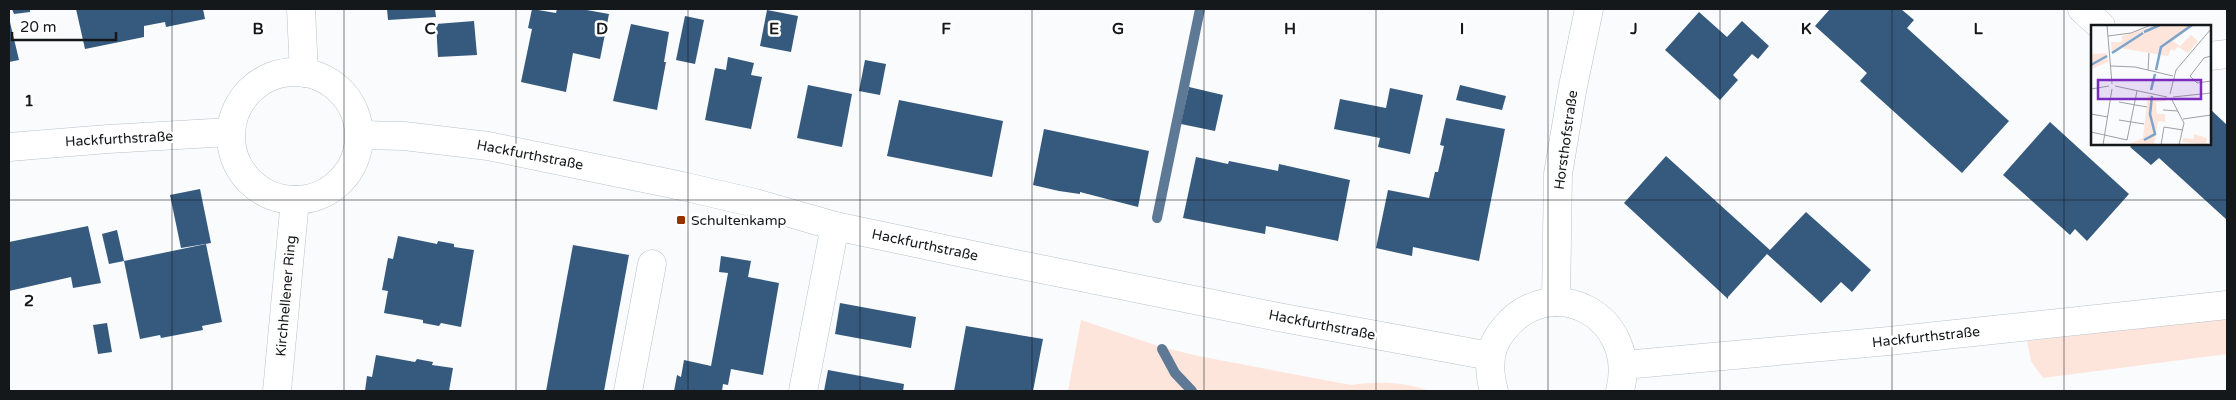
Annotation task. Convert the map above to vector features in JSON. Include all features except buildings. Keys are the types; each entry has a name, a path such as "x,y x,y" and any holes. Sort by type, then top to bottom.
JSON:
{"street":[{"path":"301,9 304,73"},
{"name":"Horsthofstraße","path":"1556,302 1558,174 1572,91 1589,9"},
{"path":"2082,9 2100,25"},
{"path":"2211,56 2227,54"},
{"path":"286,73 304,73 321,78 336,86 347,99 355,114 360,135 355,160 347,174 337,185 317,196 295,200 278,198 263,192 250,181 235,158 230,132 233,117 241,102 253,88 269,78 286,73"},
{"name":"Hackfurthstraße","path":"9,147 230,132"},
{"name":"Hackfurthstraße","path":"360,135 404,136 488,146 682,186 755,203 835,226 1268,315 1490,356"},
{"name":"Kirchhellener Ring","path":"277,391 295,200"},
{"path":"803,391 835,226"},
{"path":"628,391 652,264"},
{"path":"1494,391 1491,380 1490,356 1496,339 1515,317 1534,306 1556,302 1571,304 1591,312 1608,326 1620,344 1622,378"},
{"name":"Hackfurthstraße","path":"1622,378 1879,342 2227,305"}],"shaded area":[{"path":"2227,318 2227,354 2043,378 2031,361 2027,341"},
{"path":"1081,320 1158,346 1198,356 1351,385 1391,383 1430,391 1068,391"}],"waterway":[{"path":"1157,218 1200,9"},
{"path":"1162,349 1175,373 1192,391"}],"place":[{"name":"Schultenkamp","path":"681,220"}]}
